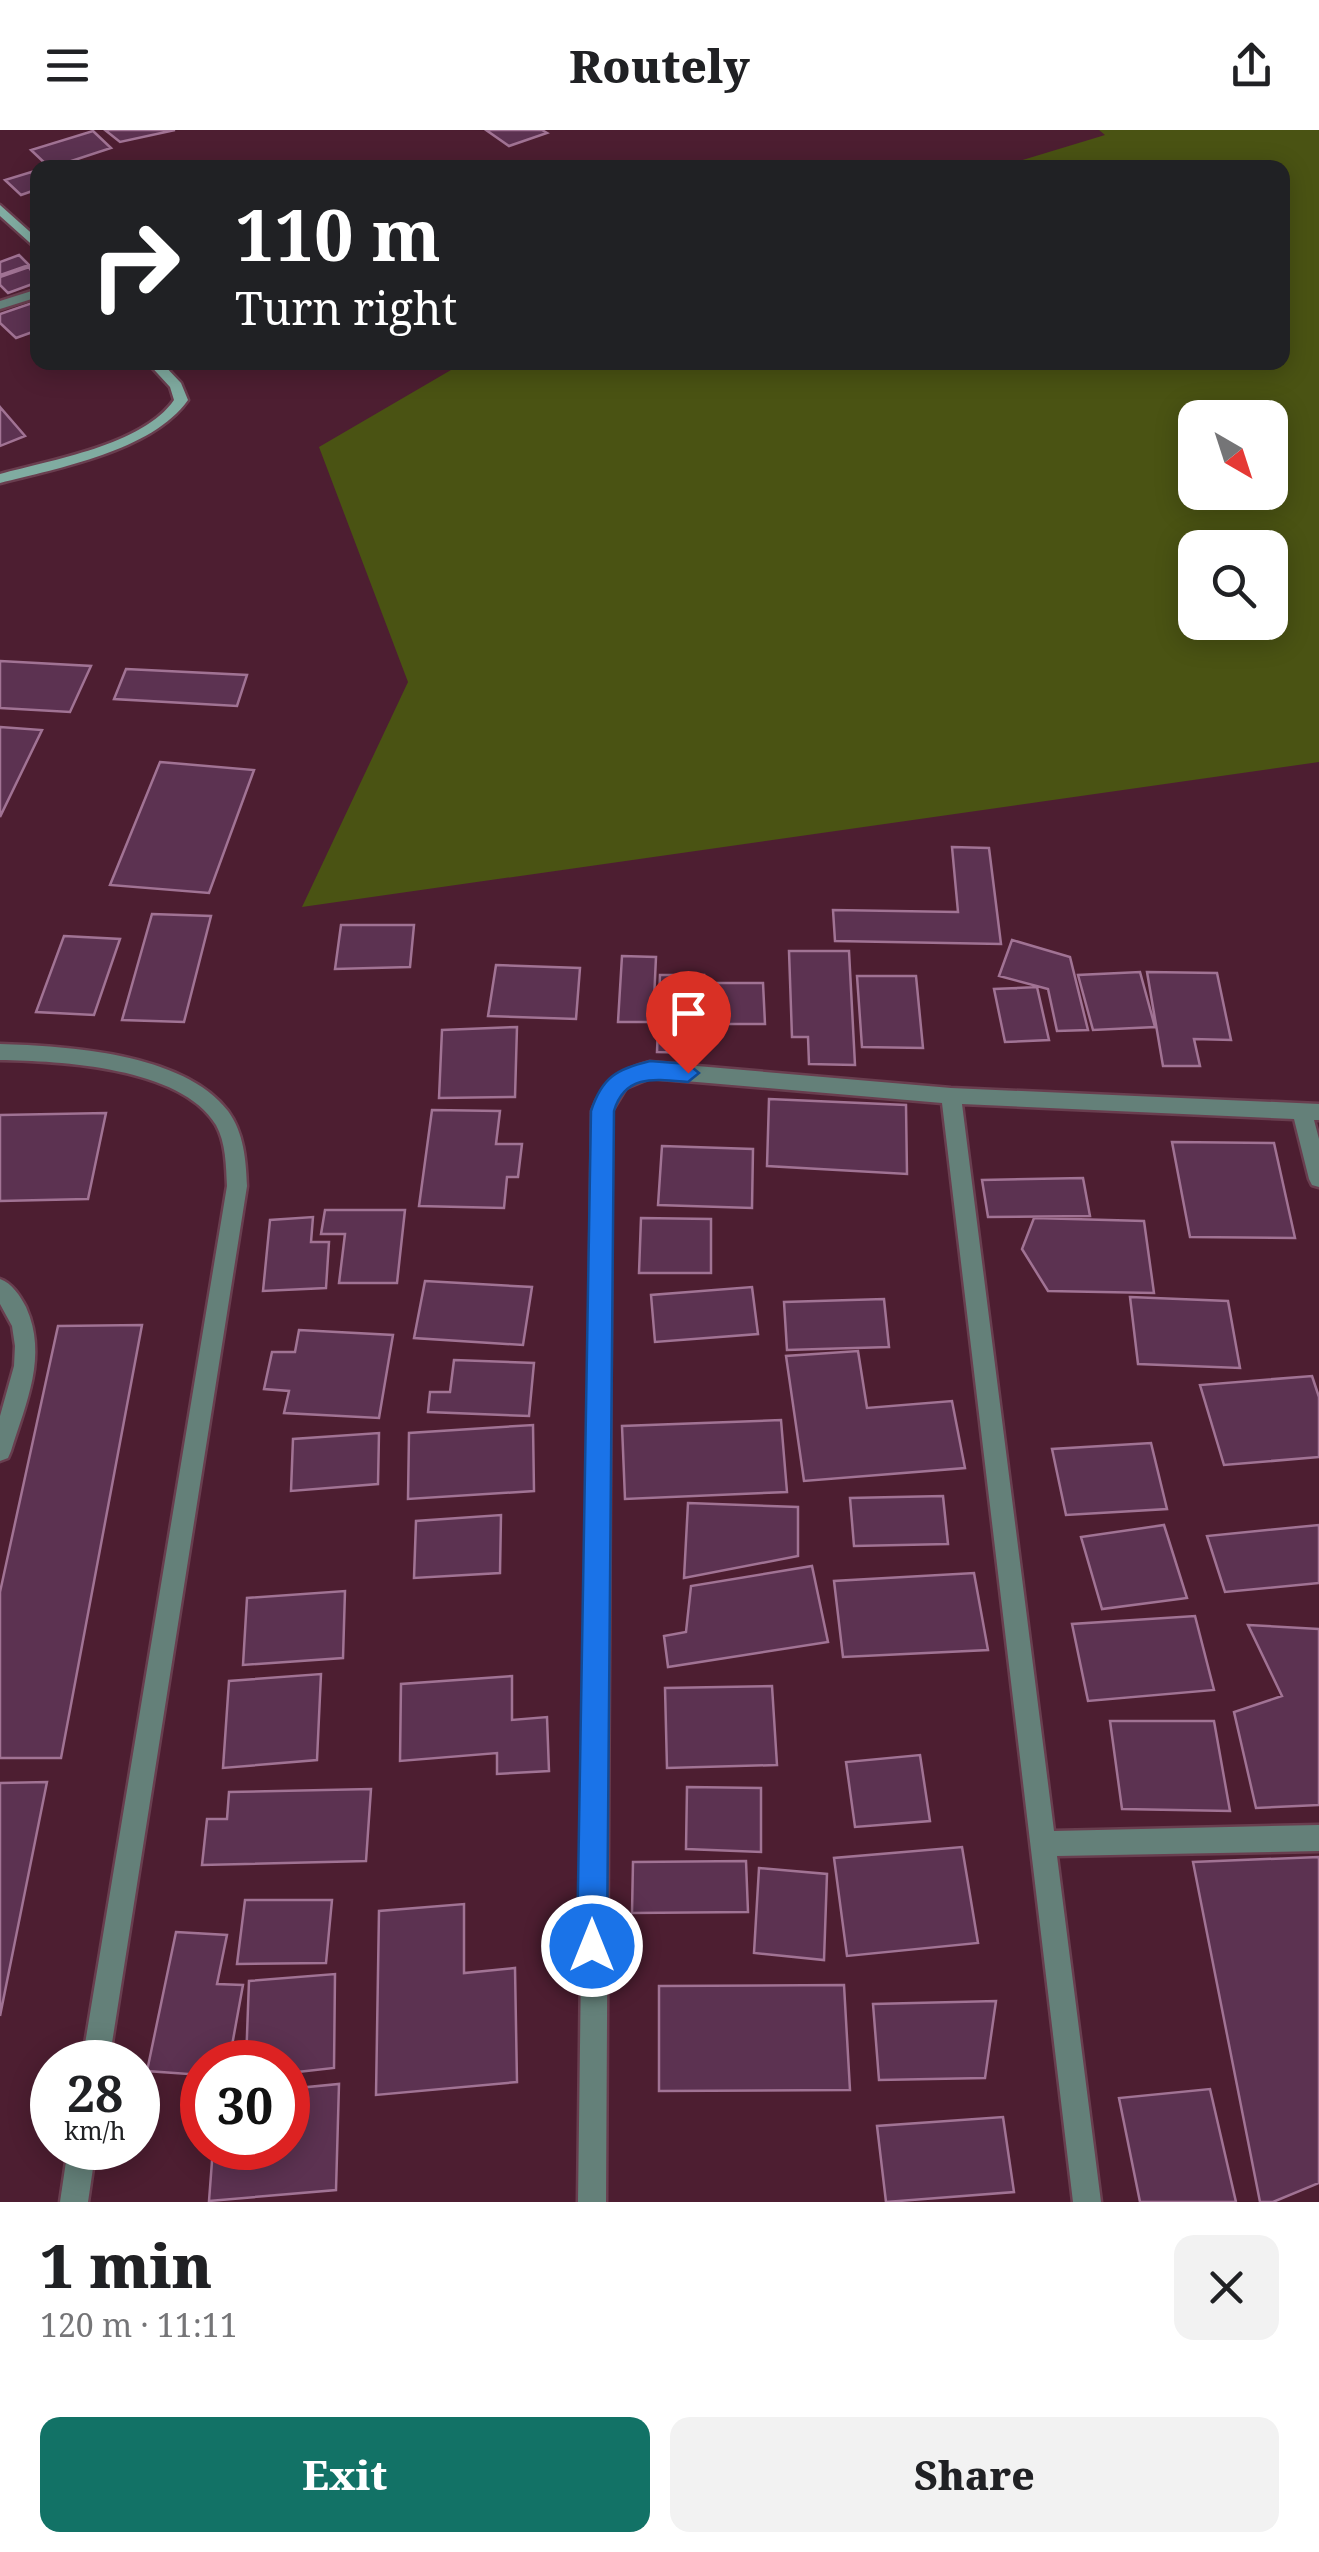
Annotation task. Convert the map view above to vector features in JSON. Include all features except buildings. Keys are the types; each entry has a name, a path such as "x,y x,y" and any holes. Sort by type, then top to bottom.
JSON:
{"street":[{"path":"0,209 30,238"},
{"path":"0,305 30,296"},
{"path":"0,478 131,437 163,422 178,411 182,400 176,386 161,370"},
{"path":"0,1052 102,1060 170,1079 218,1113 235,1149 238,1186 100,2040"},
{"path":"592,2202 602,1111 609,1090 625,1076 650,1070 951,1096 1310,1111 1319,1178"},
{"path":"951,1096 1087,2202"},
{"path":"0,1288 20,1307 30,1348 0,1451"},
{"path":"1044,1844 1319,1838"},
{"path":"74,2202 79,2170"}],"green space":[{"path":"1099,130 1319,130 1319,762 302,907 408,682 319,447 451,370 1290,370 1290,160 1023,160 1105,135"}],"route":[{"path":"592,1946 602,1111 609,1090 625,1076 650,1070 688,1073"}]}
